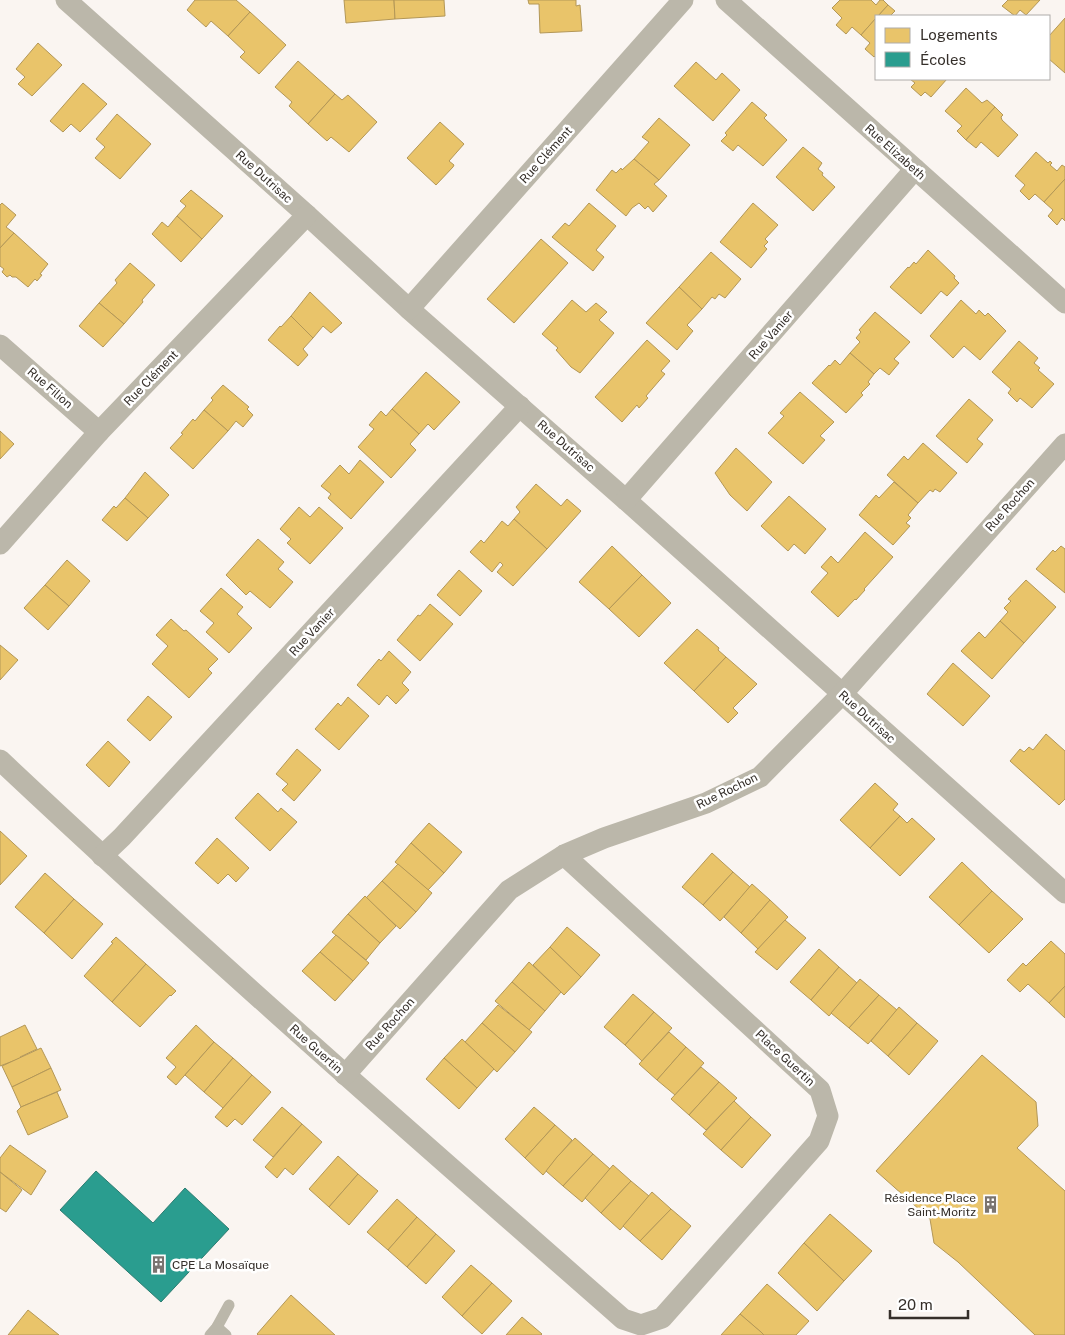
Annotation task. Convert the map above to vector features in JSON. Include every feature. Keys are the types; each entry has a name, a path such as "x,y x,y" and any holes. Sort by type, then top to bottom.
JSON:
{"street":[{"name":"Rue Dutrisac","path":"66,0 409,309 842,694 1063,887"},
{"name":"Rue Clément","path":"409,309 683,0"},
{"name":"Rue Elizabeth","path":"726,0 1065,303"},
{"name":"Rue Vanier","path":"626,500 915,169"},
{"name":"Rue Clément","path":"0,544 99,432 307,216"},
{"name":"Rue Filion","path":"0,345 99,432"},
{"name":"Rue Vanier","path":"102,856 129,830 520,406"},
{"name":"Rue Rochon","path":"345,1075 509,890 564,855 604,838 706,803 760,777 842,694 1065,444"},
{"name":"Rue Guertin","path":"0,760 102,856 345,1075 623,1319 641,1325"},
{"name":"Place Guertin","path":"564,855 820,1090 828,1116 819,1141 662,1318 641,1325"}],"lane":[{"path":"218,1332 229,1305"}],"building: Logements":[{"path":"195,0 236,0 250,12 228,36 211,21 206,27 187,10"},
{"path":"344,0 394,0 395,19 346,23"},
{"path":"394,0 444,0 445,16 395,19"},
{"path":"528,0 576,0 576,6 580,5 582,31 540,33 539,4 529,4"},
{"path":"840,0 871,0 876,5 880,0 883,0 888,5 879,15 875,15 875,19 861,35 852,27 846,34 836,25 842,18 832,8"},
{"path":"1008,0 1040,0 1026,15 1020,10 1014,15 1002,6"},
{"path":"888,5 895,11 891,15 879,15"},
{"path":"250,12 286,45 259,74 240,57 245,52 228,36"},
{"path":"1065,18 1065,73 1050,60 1050,35"},
{"path":"875,19 874,57 865,49 870,43 861,35"},
{"path":"38,43 62,65 32,96 18,84 25,77 16,69"},
{"path":"298,61 335,94 308,124 289,106 292,102 275,87"},
{"path":"696,62 716,80 722,73 740,90 713,121 674,86"},
{"path":"911,80 946,80 931,97 925,92 921,96 911,87 915,83"},
{"path":"83,83 107,104 80,132 71,124 63,132 50,121"},
{"path":"966,88 982,103 987,100 995,107 966,140 957,131 962,126 945,111"},
{"path":"335,94 342,100 348,95 377,122 349,152 331,137 327,141 308,124"},
{"path":"752,102 767,115 764,118 787,140 763,166 738,145 733,151 721,141 727,135 725,133"},
{"path":"995,107 1003,115 1001,117 1002,120 1018,135 998,157 981,142 976,148 966,140"},
{"path":"117,114 151,144 120,179 95,158 105,147 96,139"},
{"path":"659,118 690,145 659,180 634,159 649,142 642,137"},
{"path":"440,122 464,144 449,161 454,165 453,167 436,185 407,158"},
{"path":"803,147 822,163 818,169 835,187 813,211 776,177"},
{"path":"1036,152 1048,163 1050,161 1052,163 1050,165 1057,171 1062,165 1065,167 1065,179 1044,202 1035,194 1029,200 1020,191 1025,185 1015,176"},
{"path":"634,159 659,180 654,184 667,196 653,212 648,206 645,209 639,203 626,216 596,190 612,170 616,173 621,168 622,170"},
{"path":"1065,179 1065,221 1062,218 1057,225 1048,216 1053,210 1044,202"},
{"path":"191,190 223,216 202,239 177,216 186,206 180,201"},
{"path":"2,203 16,215 6,227 14,233 0,248 0,205"},
{"path":"589,203 616,226 596,250 604,257 593,271 552,237 565,223 569,226"},
{"path":"753,203 778,225 765,239 768,242 764,246 767,249 751,268 720,242"},
{"path":"177,216 202,239 181,262 152,234 162,222 168,227"},
{"path":"14,233 48,264 37,281 35,279 28,287 16,277 10,275 7,277 2,272 4,269 0,266 0,248"},
{"path":"541,239 568,263 514,323 487,299"},
{"path":"928,250 955,276 954,278 959,283 947,296 941,291 921,314 890,287 908,267 914,262 916,264"},
{"path":"711,252 741,279 725,298 719,294 715,299 712,297 702,309 679,287"},
{"path":"130,263 155,285 124,324 99,303 117,283 115,280"},
{"path":"679,287 702,309 687,325 693,331 677,350 646,323"},
{"path":"310,292 342,323 331,333 323,326 313,338 291,316"},
{"path":"572,300 586,312 596,303 607,312 599,320 614,333 580,373 571,367 556,350 558,348 542,334"},
{"path":"961,300 976,314 979,310 985,316 988,313 1006,331 980,360 964,346 953,358 930,336"},
{"path":"99,303 124,324 103,347 79,326"},
{"path":"875,312 910,342 894,359 899,363 889,375 880,368 874,374 850,353 860,342 856,338 861,332 859,330"},
{"path":"291,316 313,338 303,349 308,355 298,366 268,340"},
{"path":"647,340 670,361 661,371 665,374 646,396 648,398 639,408 637,405 622,422 595,397"},
{"path":"1019,341 1038,358 1034,363 1040,368 1038,370 1054,384 1032,408 1020,398 1017,402 1008,393 1011,389 992,372"},
{"path":"850,353 874,374 868,382 870,384 861,393 863,395 846,413 812,383 835,360 840,365"},
{"path":"426,372 460,402 434,430 428,424 419,434 392,409"},
{"path":"223,385 249,407 247,409 253,415 243,427 236,421 228,431 204,410 213,400 211,398"},
{"path":"800,392 834,422 820,436 825,440 803,464 768,433 784,416 780,413"},
{"path":"969,399 993,420 977,439 983,444 967,463 936,436"},
{"path":"392,409 419,434 410,444 416,450 391,478 358,447 374,429 369,425 381,411 386,416"},
{"path":"204,410 228,431 193,469 170,448 193,419 195,421"},
{"path":"0,431 14,444 0,459"},
{"path":"923,443 957,473 940,492 935,489 933,492 930,490 918,503 887,475 904,456 908,460"},
{"path":"736,448 772,482 747,511 730,495 715,473"},
{"path":"360,460 384,482 351,519 328,498 331,494 321,486 340,465 349,474"},
{"path":"145,472 169,495 148,518 125,498"},
{"path":"894,482 918,503 908,515 911,518 906,523 910,526 893,545 859,515 876,495 879,498"},
{"path":"536,484 561,506 567,499 581,511 547,549 514,519 520,512 516,507"},
{"path":"789,496 826,529 805,554 794,544 788,551 761,526"},
{"path":"125,498 148,518 127,541 102,520 114,506 116,508"},
{"path":"299,507 310,517 319,507 343,528 310,564 287,543 291,539 280,529"},
{"path":"514,519 547,549 513,586 497,572 503,565 500,562 492,572 470,552 481,540 484,543 502,521 508,526"},
{"path":"865,532 893,557 856,600 838,617 811,592 828,573 821,567 831,556 838,563"},
{"path":"258,539 284,562 278,569 293,582 270,608 250,591 246,595 226,575"},
{"path":"612,546 642,575 609,609 579,582"},
{"path":"1061,546 1065,549 1065,593 1036,569 1053,550 1055,552"},
{"path":"67,560 90,581 69,606 45,585"},
{"path":"459,570 482,591 460,616 437,595"},
{"path":"642,575 671,603 639,637 609,609"},
{"path":"1026,580 1056,607 1024,643 1000,621 1008,612 1004,608 1011,601 1008,599"},
{"path":"45,585 69,606 48,630 24,608"},
{"path":"221,588 243,607 237,614 252,628 229,653 206,632 214,623 200,611"},
{"path":"430,604 453,624 420,661 397,640"},
{"path":"171,619 218,659 208,669 212,673 189,698 152,664 168,646 156,635"},
{"path":"1000,621 1024,643 992,679 961,651 979,632 985,638"},
{"path":"697,629 719,648 718,650 726,657 694,691 664,663"},
{"path":"0,645 18,660 0,680"},
{"path":"389,651 411,672 402,683 409,690 396,704 387,695 379,705 357,685 379,659 381,661"},
{"path":"726,657 757,684 733,708 738,713 728,723 694,691"},
{"path":"953,663 990,696 963,726 927,694"},
{"path":"148,696 172,717 150,741 127,720"},
{"path":"348,697 369,716 339,750 315,729 338,703 341,706"},
{"path":"1046,734 1065,751 1065,799 1059,805 1010,761 1020,749 1024,752 1029,747 1033,750"},
{"path":"108,741 130,762 109,787 86,765"},
{"path":"297,749 321,770 294,801 282,790 288,784 276,774"},
{"path":"875,783 898,804 893,810 900,816 870,848 840,820"},
{"path":"258,793 278,812 281,808 297,822 270,851 235,818"},
{"path":"900,816 907,823 912,818 935,839 900,876 870,848"},
{"path":"429,823 462,852 444,873 411,843"},
{"path":"0,831 27,856 0,885"},
{"path":"217,838 249,868 236,882 228,874 218,884 195,863"},
{"path":"411,843 444,873 428,890 395,862"},
{"path":"712,853 733,872 703,905 682,887"},
{"path":"962,862 992,891 959,925 929,897"},
{"path":"398,864 432,893 416,912 382,881"},
{"path":"733,872 750,887 720,921 703,905"},
{"path":"45,873 74,899 44,933 15,907"},
{"path":"382,881 416,912 400,929 366,898"},
{"path":"752,884 770,900 741,933 724,917"},
{"path":"992,891 1023,919 989,953 959,925"},
{"path":"365,896 396,926 380,943 348,914"},
{"path":"74,899 103,924 72,959 44,933"},
{"path":"770,900 788,917 758,949 741,933"},
{"path":"348,914 380,943 366,960 332,932"},
{"path":"785,920 806,938 777,970 755,952"},
{"path":"567,927 600,955 581,977 550,947"},
{"path":"336,935 369,963 353,981 320,952"},
{"path":"116,937 146,964 112,1002 84,976"},
{"path":"1051,941 1065,954 1065,986 1049,1003 1028,984 1020,992 1007,980 1023,963 1026,966"},
{"path":"550,947 581,977 564,995 533,965"},
{"path":"819,949 839,967 811,1000 790,982"},
{"path":"320,952 353,981 335,1001 302,971"},
{"path":"529,962 561,992 545,1011 512,982"},
{"path":"146,964 176,991 140,1027 112,1002"},
{"path":"839,967 857,983 829,1016 811,1000"},
{"path":"860,979 879,995 849,1028 831,1013"},
{"path":"512,982 545,1011 529,1030 495,1001"},
{"path":"1065,986 1065,1018 1049,1003"},
{"path":"633,994 654,1012 625,1045 604,1027"},
{"path":"879,995 897,1010 868,1044 849,1028"},
{"path":"498,1005 532,1032 515,1052 482,1023"},
{"path":"899,1007 917,1023 888,1056 871,1041"},
{"path":"654,1012 672,1028 642,1061 625,1045"},
{"path":"482,1023 515,1052 497,1072 465,1042"},
{"path":"917,1023 938,1041 909,1075 888,1056"},
{"path":"25,1025 37,1049 0,1066 0,1037"},
{"path":"196,1025 214,1042 176,1085 167,1077 176,1067 166,1058"},
{"path":"669,1032 686,1047 657,1080 639,1064"},
{"path":"462,1039 494,1069 477,1088 444,1058"},
{"path":"214,1042 233,1058 204,1092 185,1075"},
{"path":"686,1047 704,1063 675,1095 657,1080"},
{"path":"41,1048 51,1068 12,1087 2,1066"},
{"name":"Résidence Place Saint-Moritz","path":"982,1055 1036,1102 1038,1126 1017,1148 1065,1191 1065,1335 1035,1335 958,1262 934,1243 930,1219 876,1171"},
{"path":"233,1058 252,1075 223,1108 204,1092"},
{"path":"444,1058 477,1088 459,1109 426,1079"},
{"path":"701,1067 719,1082 689,1115 671,1099"},
{"path":"51,1068 61,1090 21,1107 12,1087"},
{"path":"252,1075 271,1092 242,1125 235,1119 227,1127 215,1117"},
{"path":"719,1082 737,1098 706,1130 689,1115"},
{"path":"57,1092 68,1117 28,1135 17,1111 21,1107"},
{"path":"734,1101 751,1117 721,1150 703,1134"},
{"path":"282,1107 302,1124 273,1157 253,1140"},
{"path":"534,1107 555,1125 525,1158 505,1139"},
{"path":"751,1117 771,1135 742,1168 721,1150"},
{"path":"302,1124 322,1142 293,1175 285,1168 277,1178 265,1167"},
{"path":"555,1125 572,1140 543,1175 525,1158"},
{"path":"575,1138 593,1154 563,1186 546,1171"},
{"path":"10,1145 46,1171 31,1195 0,1172 0,1158"},
{"path":"593,1154 610,1169 582,1202 563,1186"},
{"path":"338,1156 358,1174 329,1207 309,1189"},
{"path":"613,1165 631,1181 601,1213 585,1198"},
{"path":"0,1172 22,1190 6,1212 0,1208"},
{"path":"358,1174 378,1191 349,1225 329,1207"},
{"path":"631,1181 649,1196 620,1230 601,1213"},
{"path":"652,1192 671,1209 640,1241 623,1226"},
{"path":"397,1199 417,1217 388,1250 367,1232"},
{"path":"671,1209 691,1226 662,1260 640,1241"},
{"path":"830,1214 872,1251 844,1281 804,1243"},
{"path":"417,1217 436,1234 407,1267 388,1250"},
{"path":"436,1234 455,1251 426,1284 407,1267"},
{"path":"804,1243 844,1281 817,1311 778,1273"},
{"path":"471,1265 492,1283 462,1316 442,1297"},
{"path":"492,1283 512,1301 482,1334 462,1316"},
{"path":"767,1284 809,1321 796,1335 764,1335 740,1314"},
{"path":"291,1295 335,1335 258,1335"},
{"path":"28,1310 59,1335 8,1335"},
{"path":"740,1314 761,1332 764,1335 721,1335"},
{"path":"522,1317 542,1334 506,1335"}],"building: Écoles":[{"name":"CPE La Mosaïque","path":"96,1171 153,1223 185,1188 229,1229 161,1302 60,1210"}],"place":[{"name":"Résidence Place Saint-Moritz","path":"990,1205"},
{"name":"CPE La Mosaïque","path":"158,1265"}]}
